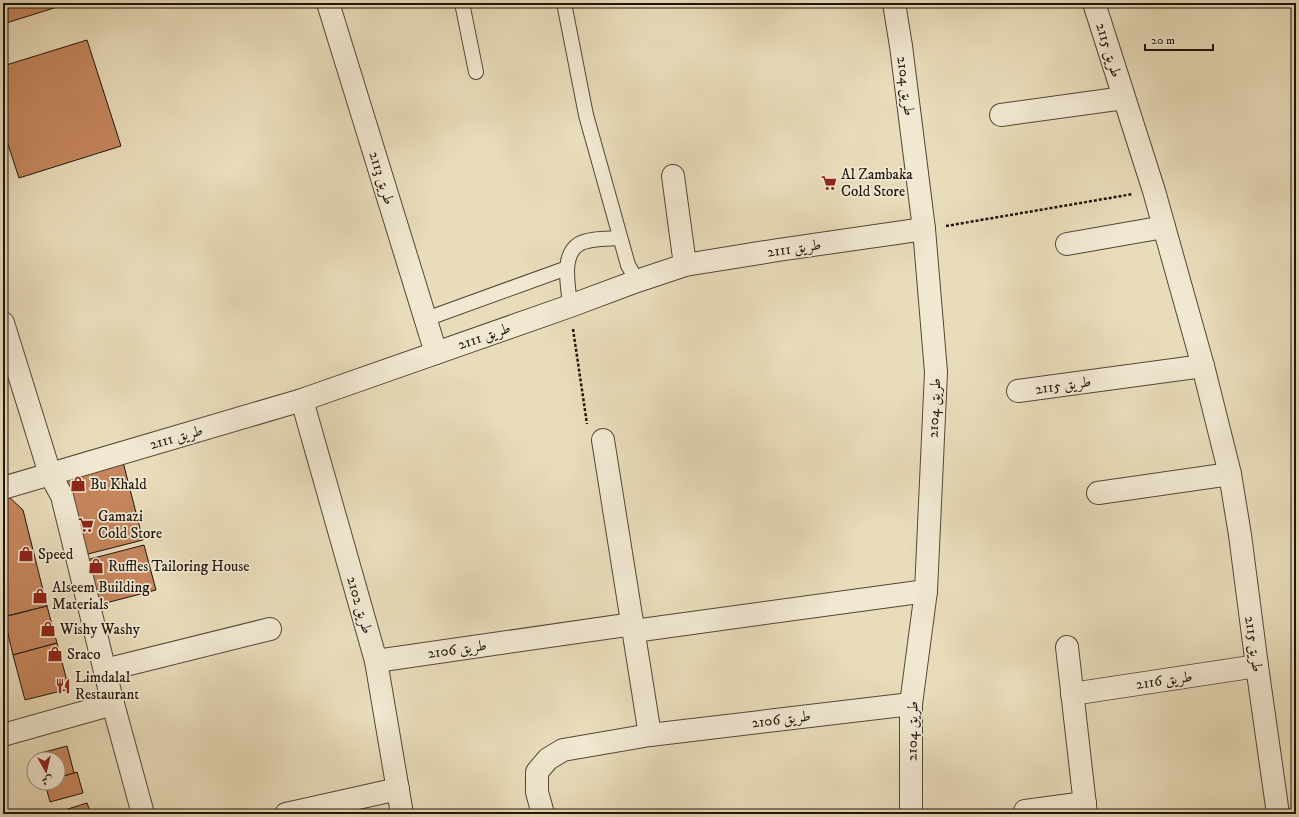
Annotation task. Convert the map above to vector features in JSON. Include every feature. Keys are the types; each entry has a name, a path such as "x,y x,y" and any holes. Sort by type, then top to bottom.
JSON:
{"street":[{"name":"طريق 2113","path":"328,3 436,353"},
{"name":"طريق 2104","path":"894,3 901,46 924,229 936,372 926,591 911,704 911,814"},
{"name":"طريق 2115","path":"1094,3 1154,191 1203,366 1230,474 1240,535 1278,814"},
{"name":"طريق 2115","path":"1001,115 1124,98"},
{"path":"673,176 685,265"},
{"path":"1067,244 1164,227"},
{"name":"طريق 2111","path":"4,486 50,474 302,400 570,306 637,280 685,265 924,229"},
{"path":"3,323 50,474 62,496 105,670 107,706 128,814"},
{"name":"طريق 2115","path":"1018,391 1203,366"},
{"name":"طريق 2102","path":"302,400 376,660 402,814"},
{"path":"603,440 650,735"},
{"path":"50,474 49,491 51,503 107,706 143,814"},
{"path":"1098,493 1230,474"},
{"name":"طريق 2106","path":"376,660 926,591"},
{"path":"105,670 270,629"},
{"path":"1025,810 1086,809 1067,647"},
{"name":"طريق 2116","path":"1072,694 1257,666"},
{"name":"طريق 2106","path":"543,814 538,792 537,772 548,759 563,750 650,735 911,704"},
{"path":"3,735 107,706"},
{"path":"286,814 398,789"}],"lane":[{"path":"462,3 476,72"},
{"path":"564,3 586,115 628,265 637,280"},
{"path":"570,306 568,268 569,255 579,244 595,240 620,238"},
{"path":"426,319 568,268"}],"path":[{"path":"924,229 1154,191"},
{"path":"570,306 587,424 603,440"}],"building":[{"path":"3,3 70,3 3,24"},
{"path":"87,40 121,146 19,178 3,129 3,66"},
{"path":"122,458 143,540 84,555 65,481"},
{"path":"7,495 23,510 47,606 3,617 3,496"},
{"path":"144,545 156,590 98,605 86,560"},
{"path":"47,606 57,643 13,655 4,617"},
{"path":"57,643 69,689 25,700 13,655"},
{"path":"67,746 74,773 66,776 66,751 48,751"},
{"path":"77,772 83,793 50,802 47,791 66,791 66,775"},
{"path":"87,803 91,814 52,814"}],"place":[{"name":"Al Zambaka Cold Store","path":"829,183"},
{"name":"Bu Khald","path":"78,484"},
{"name":"Gamazi Cold Store","path":"86,525"},
{"name":"Speed","path":"26,554"},
{"name":"Ruffles Tailoring House","path":"96,566"},
{"name":"Alseem Building Materials","path":"40,596"},
{"name":"Wishy Washy","path":"48,629"},
{"name":"Sraco","path":"55,654"},
{"name":"Limdalal Restaurant","path":"63,686"}]}
